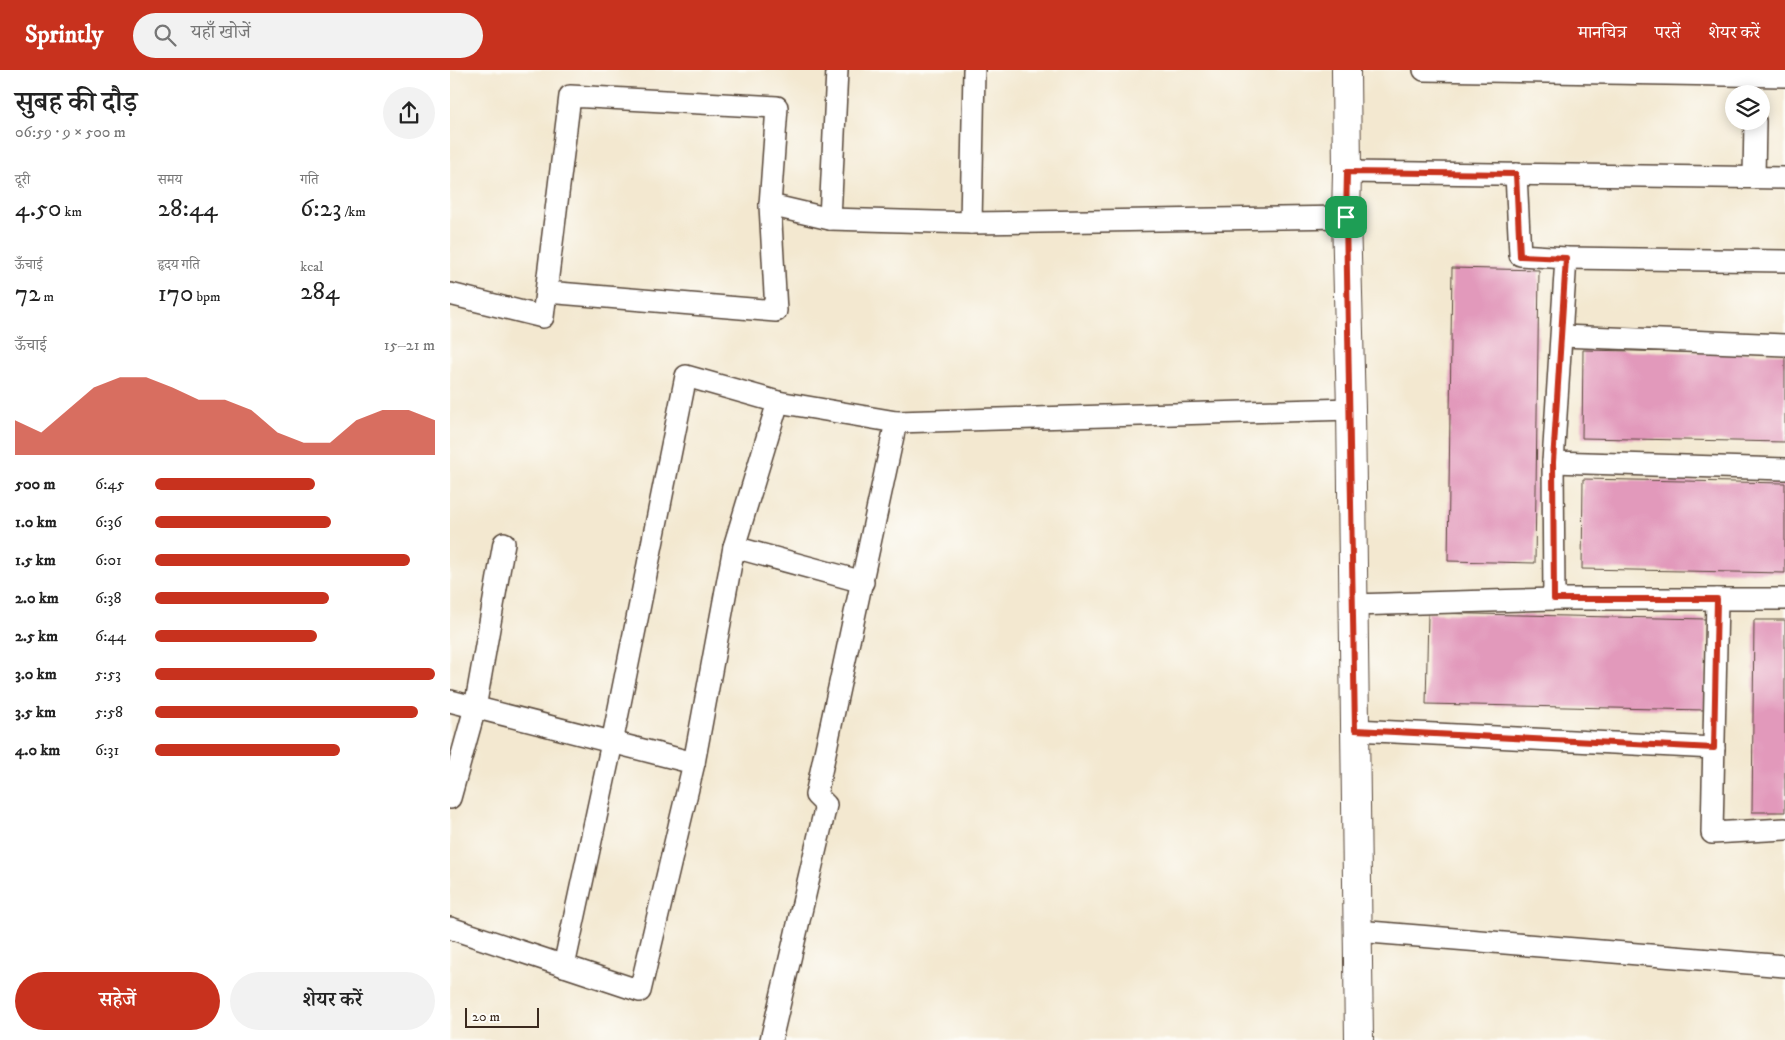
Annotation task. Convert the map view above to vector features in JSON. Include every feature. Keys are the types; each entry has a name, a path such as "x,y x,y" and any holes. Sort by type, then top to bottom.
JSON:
{"street":[{"path":"830,219 837,70"},
{"path":"971,223 974,70"},
{"path":"1346,70 1346,217 1359,1040"},
{"path":"1424,70 1755,80 1785,76"},
{"path":"450,294 543,317 546,292 570,96 777,108 770,205 776,311 546,292"},
{"path":"1754,130 1754,177"},
{"path":"1347,172 1785,178"},
{"path":"1516,174 1520,256 1785,261"},
{"path":"770,205 830,219 971,223 1346,217"},
{"path":"1554,599 1553,462 1566,258"},
{"path":"1562,336 1785,345"},
{"path":"564,966 612,743 686,376 778,402 896,422 1350,409"},
{"path":"450,928 640,991 694,763 734,547 778,402"},
{"path":"771,1040 826,805 816,795 896,422"},
{"path":"1553,462 1785,469"},
{"path":"450,798 475,708 504,543"},
{"path":"734,547 863,582"},
{"path":"1353,605 1554,599 1785,599"},
{"path":"1717,599 1712,832 1785,830"},
{"path":"450,701 694,763"},
{"path":"1355,730 1714,748"},
{"path":"1357,931 1785,966"}],"building":[{"path":"1452,268 1539,270 1535,563 1448,561"},
{"path":"1583,350 1785,354 1785,442 1582,438"},
{"path":"1583,479 1785,483 1785,573 1582,569"},
{"path":"1428,613 1706,619 1705,710 1426,704"},
{"path":"1754,620 1785,620 1785,812 1752,812"}],"route":[{"path":"1347,172 1516,174 1520,256 1566,258 1553,462 1554,599 1717,599 1714,748 1355,730 1346,217 1347,172"}]}
